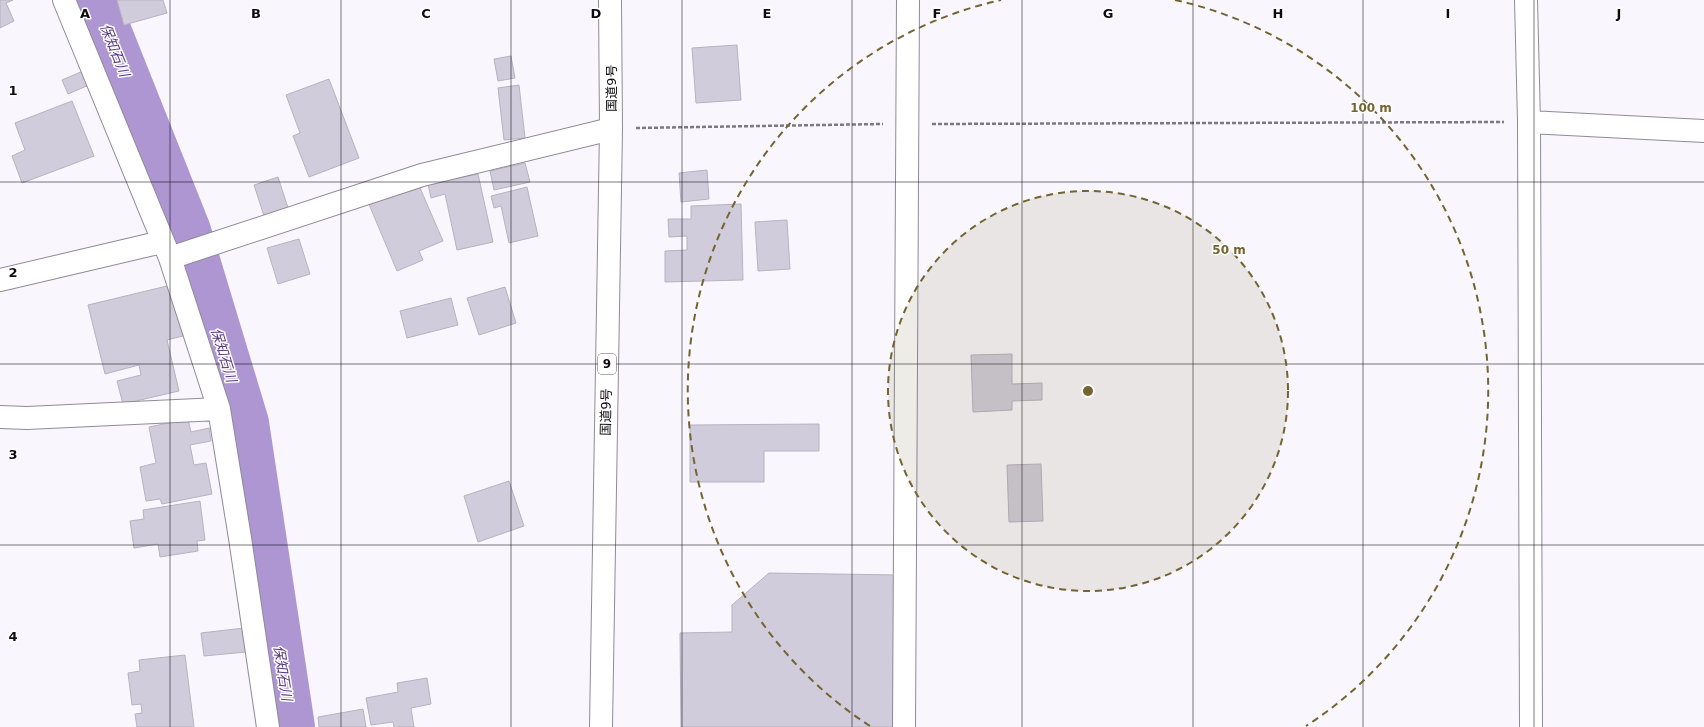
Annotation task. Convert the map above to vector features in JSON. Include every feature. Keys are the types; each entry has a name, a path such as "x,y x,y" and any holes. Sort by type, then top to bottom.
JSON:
{"main road":[{"path":"64,0 166,250 219,408 268,727"},
{"name":"国道9号","path":"601,727 611,129 610,0"},
{"path":"904,727 908,0"},
{"path":"1526,0 1529,122 1531,727"},
{"path":"1529,122 1704,131"},
{"path":"0,280 166,250 422,175 611,129"},
{"path":"0,417 27,418 219,408"}],"path":[{"path":"611,129 908,124 1529,122"}],"building":[{"path":"0,0 13,0 6,3 14,21 0,28"},
{"path":"117,0 163,0 167,13 124,25"},
{"path":"737,45 741,100 696,103 692,48"},
{"path":"511,56 515,78 498,81 494,59"},
{"path":"83,71 89,85 68,94 62,80"},
{"path":"329,79 359,158 309,177 293,136 300,133 286,95"},
{"path":"519,85 525,138 504,140 498,88"},
{"path":"72,101 94,156 22,183 12,156 25,150 15,123"},
{"path":"525,163 530,182 494,190 490,171"},
{"path":"707,170 709,199 681,202 679,173"},
{"path":"478,174 493,242 457,250 445,194 431,198 428,184"},
{"path":"278,177 289,211 265,219 254,185"},
{"path":"417,181 443,241 419,251 423,260 397,271 368,202"},
{"path":"527,187 538,236 509,243 501,206 494,208 491,196"},
{"path":"741,204 743,280 665,282 665,251 687,250 687,236 669,237 668,219 691,219 691,206"},
{"path":"787,220 790,269 758,271 755,222"},
{"path":"299,239 310,274 278,284 267,248"},
{"path":"171,285 183,336 167,340 179,391 123,404 117,381 141,375 139,365 105,374 88,305"},
{"path":"505,287 516,323 479,335 467,298"},
{"path":"451,298 458,325 407,338 400,311"},
{"path":"1012,354 1012,384 1042,383 1042,400 1012,401 1012,410 973,412 971,355"},
{"path":"188,419 191,432 209,428 211,441 190,445 194,465 206,463 212,494 162,504 160,499 146,501 140,467 156,463 149,427"},
{"path":"819,424 819,451 764,451 764,482 690,482 690,425"},
{"path":"1041,464 1043,521 1009,522 1007,465"},
{"path":"509,481 524,526 478,542 464,496"},
{"path":"200,501 205,540 197,541 198,551 160,557 158,544 134,548 130,521 144,519 143,510"},
{"path":"769,573 898,575 896,727 681,727 680,633 732,632 732,605"},
{"path":"244,628 246,652 204,656 201,633"},
{"path":"185,655 194,727 137,727 135,714 142,713 141,704 132,705 128,673 140,671 139,660"},
{"path":"427,678 431,704 411,708 414,727 394,727 393,722 371,725 366,698 398,692 397,683"},
{"path":"363,709 366,727 319,727 318,717"}],"waterway":[{"name":"保知石川","path":"95,0 187,231 245,423 291,727"}]}
